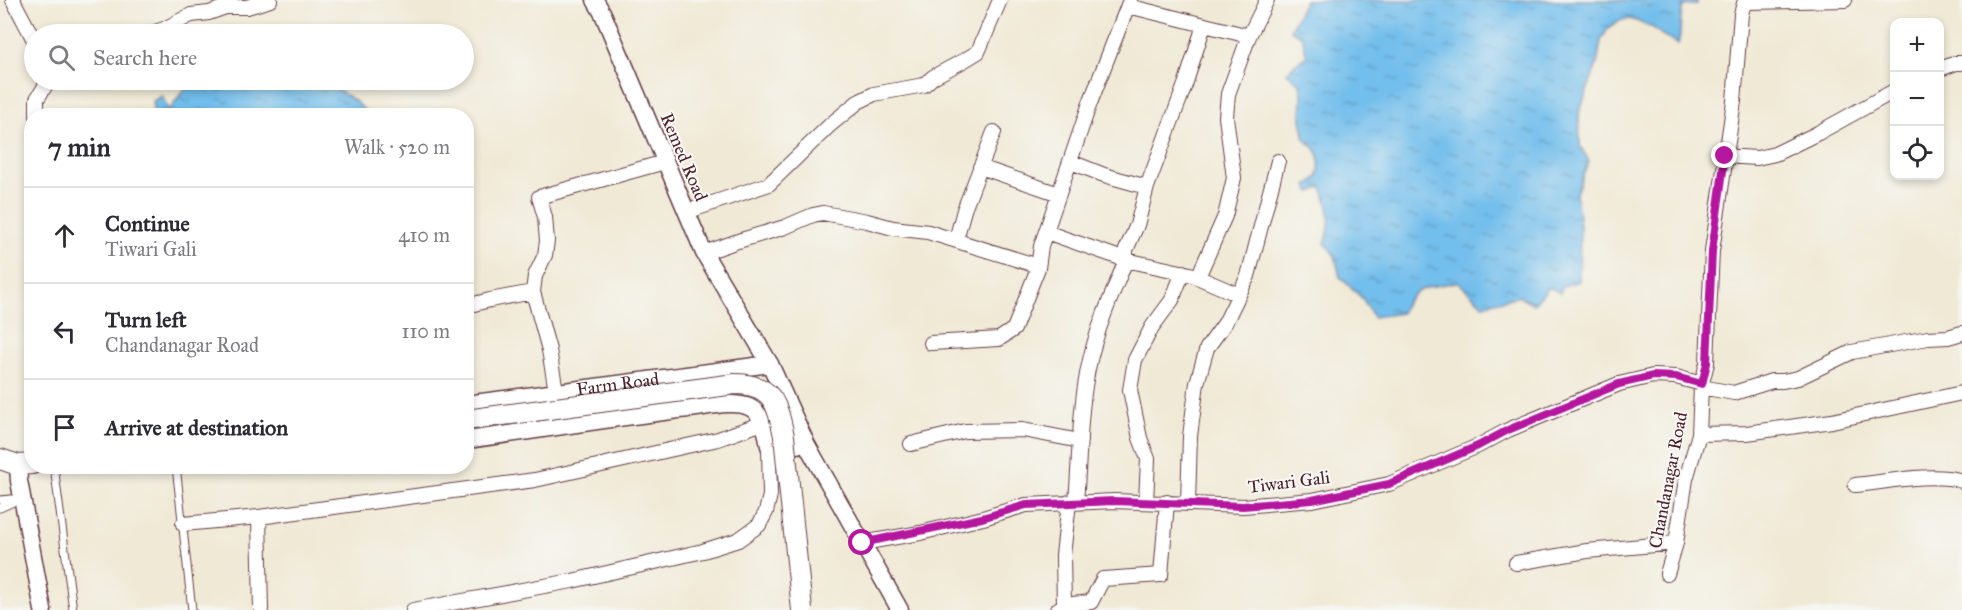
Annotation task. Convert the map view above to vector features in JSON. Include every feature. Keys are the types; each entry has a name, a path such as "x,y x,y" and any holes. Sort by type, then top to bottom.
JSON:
{"main road":[{"path":"474,419 735,384 751,384 761,389 770,396 778,409 784,436 802,610"}],"street":[{"path":"13,0 26,24"},
{"path":"174,24 191,15 209,13 226,7 247,7 270,0"},
{"name":"Remed Road","path":"595,0 603,14 704,253 770,364 807,445 900,610"},
{"path":"686,212 769,184 830,125 858,102 874,94 924,85 933,76 978,52 1000,0"},
{"path":"1198,278 1225,216 1234,178 1226,117 1228,94 1249,36 1267,0"},
{"path":"1745,1 1845,0"},
{"name":"Chandanagar Road","path":"1667,574 1676,543 1686,479 1699,434 1702,385 1707,363 1712,251 1734,101 1741,14 1745,1"},
{"path":"931,343 999,339 1014,329 1038,266 1041,246 1090,103 1129,3 1249,36"},
{"path":"1167,502 1161,575 1103,579 1091,602 1060,608 1063,555 1090,361 1101,321 1126,260 1126,250 1137,225 1147,187 1185,85 1204,25"},
{"path":"1944,68 1962,63"},
{"path":"37,108 37,99 43,90"},
{"path":"1725,156 1757,158 1775,154 1890,93"},
{"path":"956,240 963,210 994,132"},
{"path":"1188,504 1190,436 1197,383 1207,348 1225,323 1248,276 1278,161"},
{"path":"556,391 549,350 533,292 535,276 545,255 547,241 545,217 539,197 664,162"},
{"path":"1071,162 1104,175 1147,187"},
{"path":"980,167 1059,194"},
{"path":"704,253 823,213 893,228 928,232 1038,266"},
{"path":"1046,232 1126,260 1183,272 1239,295"},
{"path":"1146,502 1148,459 1140,438 1130,390 1135,360 1152,327 1172,300 1183,272"},
{"path":"474,304 533,292"},
{"name":"Tiwari Gali","path":"862,543 982,518 1026,505 1072,502 1167,502 1224,506 1312,500 1389,484 1478,446 1508,430 1619,384 1653,376 1676,377 1734,393 1772,381 1798,378 1852,352 1962,333"},
{"name":"Farm Road","path":"474,403 770,364"},
{"path":"1699,434 1747,433 1832,421 1962,393"},
{"path":"413,610 572,581 703,551 738,540 759,525 766,512 770,495 769,446 763,423 756,412 750,408 731,405 671,411 474,439"},
{"path":"183,524 259,517 535,480 718,439 763,423"},
{"path":"911,444 965,431 1023,430 1080,441"},
{"path":"769,446 807,445"},
{"path":"17,463 43,610"},
{"path":"1855,485 1935,477 1950,477 1962,481"},
{"path":"259,517 261,610"},
{"path":"1515,563 1587,551 1676,543"}],"lane":[{"path":"55,474 73,610"},
{"path":"177,474 192,610"},
{"path":"0,500 22,498"},
{"path":"0,508 22,498"}],"water":[{"path":"1305,0 1697,0 1697,4 1683,6 1678,44 1652,27 1631,19 1620,20 1609,27 1601,40 1597,64 1579,113 1580,146 1589,161 1576,193 1580,227 1579,281 1563,286 1560,293 1549,287 1534,304 1519,296 1483,305 1458,282 1440,285 1424,289 1410,297 1401,313 1373,317 1363,299 1340,277 1335,256 1325,243 1329,228 1329,214 1322,187 1311,192 1307,186 1318,177 1319,156 1314,147 1305,140 1301,119 1300,84 1287,73 1296,63 1307,57 1302,36 1290,30"},
{"path":"184,90 338,90 362,108 171,108"},
{"path":"162,96 168,108 153,108 153,101"}],"route":[{"path":"862,543 920,533 1026,505 1114,501 1243,506 1312,500 1389,484 1478,446 1508,430 1619,384 1653,376 1676,377 1702,384 1707,363 1712,251 1725,156"}]}
